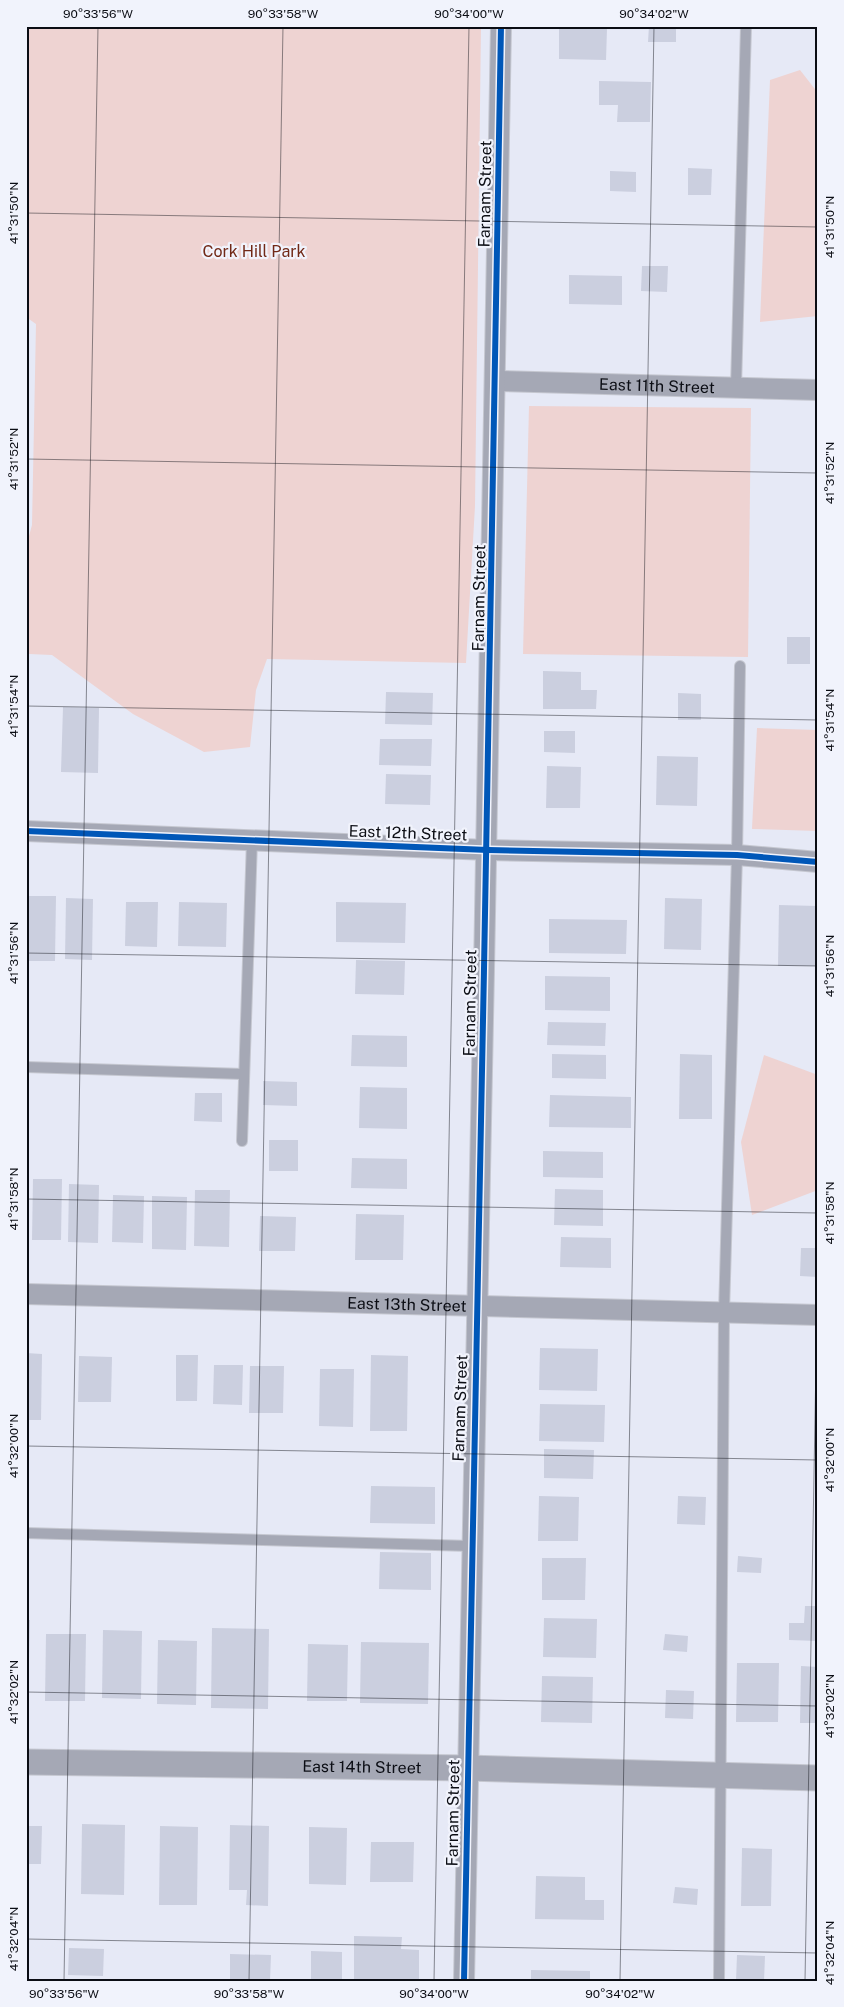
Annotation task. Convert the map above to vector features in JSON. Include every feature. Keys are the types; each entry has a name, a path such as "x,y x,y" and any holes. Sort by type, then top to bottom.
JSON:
{"street":[{"name":"Farnam Street","path":"464,1981 470,1546 488,850 497,381 501,26"},
{"name":"East 11th Street","path":"497,381 818,390"},
{"name":"East 12th Street","path":"26,831 488,850 737,855 818,862"},
{"name":"East 13th Street","path":"26,1294 818,1315"},
{"name":"East 14th Street","path":"26,1762 467,1768 818,1778"}],"lane":[{"path":"736,387 746,26"},
{"path":"719,1981 724,1313 737,855 740,666"},
{"path":"242,1141 252,840"},
{"path":"26,1067 243,1074"},
{"path":"26,1533 470,1546"}],"green space":[{"name":"Cork Hill Park","path":"26,26 481,26 475,506 466,663 267,659 256,690 250,747 204,752 133,714 52,655 29,654 29,641 26,639 26,547 32,525 36,324 26,317"},
{"path":"800,70 818,93 818,316 760,322 770,80"},
{"path":"529,406 751,408 748,657 523,654"},
{"path":"757,728 818,730 818,831 752,829"},
{"path":"764,1055 818,1075 818,1190 752,1215 741,1142"}],"building":[{"path":"649,26 676,26 676,42 648,42"},
{"path":"559,27 607,28 606,60 559,59"},
{"path":"599,81 651,82 650,122 617,122 618,105 599,105"},
{"path":"688,168 712,169 711,195 688,195"},
{"path":"610,171 636,172 636,192 610,191"},
{"path":"642,266 668,266 667,292 641,291"},
{"path":"569,275 622,276 622,305 569,304"},
{"path":"787,637 810,637 810,664 787,664"},
{"path":"543,671 581,672 581,690 597,690 596,709 543,709"},
{"path":"386,692 433,693 432,725 385,724"},
{"path":"678,693 701,694 701,720 678,720"},
{"path":"63,707 99,708 98,773 61,772"},
{"path":"544,731 575,731 575,753 544,752"},
{"path":"380,739 432,739 431,766 379,765"},
{"path":"657,756 698,757 697,806 656,805"},
{"path":"547,766 581,767 580,808 546,808"},
{"path":"386,774 431,775 430,805 385,804"},
{"path":"29,896 56,896 55,961 28,961"},
{"path":"66,898 93,899 92,960 65,959"},
{"path":"665,898 702,899 701,950 664,949"},
{"path":"126,902 158,902 157,947 125,946"},
{"path":"179,902 227,903 226,947 178,946"},
{"path":"336,902 406,903 405,943 336,942"},
{"path":"779,905 817,906 816,966 778,966"},
{"path":"549,919 627,920 626,954 549,953"},
{"path":"356,960 405,961 404,995 355,994"},
{"path":"545,976 610,977 610,1011 545,1010"},
{"path":"548,1022 606,1023 605,1046 547,1045"},
{"path":"352,1035 407,1036 407,1067 351,1066"},
{"path":"552,1054 606,1055 606,1079 552,1078"},
{"path":"680,1054 712,1055 712,1119 679,1119"},
{"path":"263,1081 297,1082 297,1106 263,1105"},
{"path":"360,1087 407,1088 407,1129 359,1128"},
{"path":"195,1093 222,1093 222,1122 194,1121"},
{"path":"550,1095 631,1097 631,1128 549,1127"},
{"path":"269,1140 298,1140 298,1171 269,1171"},
{"path":"543,1151 603,1152 603,1178 543,1177"},
{"path":"352,1158 407,1159 407,1189 351,1188"},
{"path":"33,1179 62,1179 61,1240 32,1240"},
{"path":"69,1184 99,1185 98,1243 68,1242"},
{"path":"555,1189 603,1190 603,1226 554,1225"},
{"path":"195,1190 230,1190 229,1247 194,1246"},
{"path":"113,1195 144,1196 143,1243 112,1242"},
{"path":"152,1196 187,1197 186,1250 152,1249"},
{"path":"356,1214 404,1215 403,1260 355,1260"},
{"path":"260,1216 296,1217 295,1251 259,1251"},
{"path":"561,1237 611,1238 611,1268 560,1267"},
{"path":"801,1248 818,1248 818,1277 800,1276"},
{"path":"540,1348 598,1349 597,1391 539,1390"},
{"path":"26,1353 42,1354 41,1420 26,1420"},
{"path":"176,1355 198,1355 197,1401 176,1401"},
{"path":"371,1355 408,1356 407,1431 370,1431"},
{"path":"79,1356 112,1357 111,1402 78,1402"},
{"path":"214,1365 243,1365 242,1405 213,1404"},
{"path":"250,1366 284,1366 283,1413 249,1413"},
{"path":"320,1369 354,1369 353,1427 319,1426"},
{"path":"540,1404 605,1405 604,1442 539,1441"},
{"path":"544,1449 594,1450 593,1479 544,1478"},
{"path":"371,1486 435,1487 435,1524 370,1523"},
{"path":"539,1496 579,1497 578,1541 538,1541"},
{"path":"678,1496 706,1497 705,1525 677,1524"},
{"path":"380,1552 431,1553 431,1590 379,1589"},
{"path":"738,1556 762,1558 761,1573 737,1572"},
{"path":"542,1558 586,1558 585,1600 542,1600"},
{"path":"805,1606 818,1606 818,1641 789,1640 789,1623 804,1623"},
{"path":"544,1618 597,1619 596,1658 543,1657"},
{"path":"26,1620 30,1620 28,1697 26,1697"},
{"path":"212,1628 269,1629 268,1709 211,1708"},
{"path":"103,1630 142,1631 141,1699 102,1698"},
{"path":"46,1634 86,1634 85,1701 45,1701"},
{"path":"665,1634 688,1636 687,1652 663,1650"},
{"path":"158,1640 197,1641 196,1705 157,1704"},
{"path":"361,1642 429,1643 428,1704 360,1703"},
{"path":"308,1644 348,1645 347,1701 307,1701"},
{"path":"737,1663 779,1663 778,1722 736,1722"},
{"path":"801,1666 818,1667 818,1723 800,1723"},
{"path":"542,1676 593,1677 592,1723 541,1722"},
{"path":"666,1690 694,1691 693,1719 665,1718"},
{"path":"82,1824 125,1825 124,1895 81,1894"},
{"path":"230,1825 269,1826 268,1906 246,1905 247,1890 229,1890"},
{"path":"26,1826 42,1826 41,1864 26,1864"},
{"path":"160,1826 198,1827 197,1905 159,1905"},
{"path":"309,1827 347,1828 346,1885 309,1884"},
{"path":"371,1842 414,1842 413,1882 370,1882"},
{"path":"742,1848 772,1849 771,1906 741,1906"},
{"path":"536,1876 585,1877 585,1900 604,1900 604,1920 535,1919"},
{"path":"675,1887 698,1889 697,1905 673,1903"},
{"path":"354,1936 402,1937 401,1949 419,1950 419,1980 354,1979"},
{"path":"69,1948 104,1949 103,1976 68,1975"},
{"path":"311,1951 342,1952 342,1979 311,1979"},
{"path":"230,1954 271,1955 270,1981 230,1980"},
{"path":"737,1955 765,1956 764,1981 736,1981"},
{"path":"531,1970 590,1971 590,1981 531,1981"}],"cycle path":[{"path":"464,1981 494,515 501,26"},
{"path":"26,831 488,850 737,855 818,862"}]}
